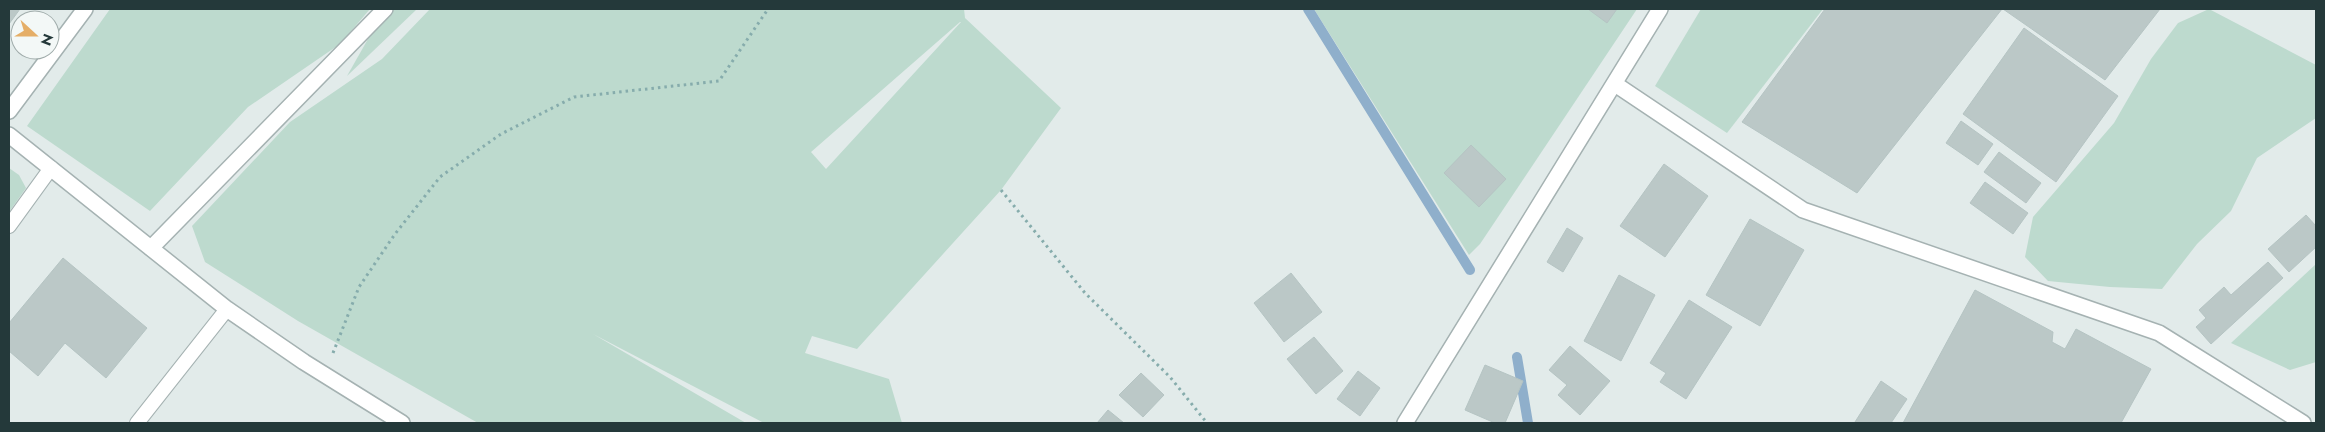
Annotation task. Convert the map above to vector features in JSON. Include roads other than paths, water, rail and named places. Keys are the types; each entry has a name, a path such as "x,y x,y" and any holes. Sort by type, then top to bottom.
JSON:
{"street":[{"path":"9,111 85,9"},
{"path":"151,248 385,9"},
{"path":"1405,423 1660,9"},
{"path":"1615,84 1803,210 2159,333 2303,423"},
{"path":"9,135 227,309 325,375 402,423"}],"lane":[{"path":"9,226 51,168"},
{"path":"137,423 227,309"}],"waterway":[{"path":"1308,9 1470,270"},
{"path":"1517,357 1528,423"}]}
